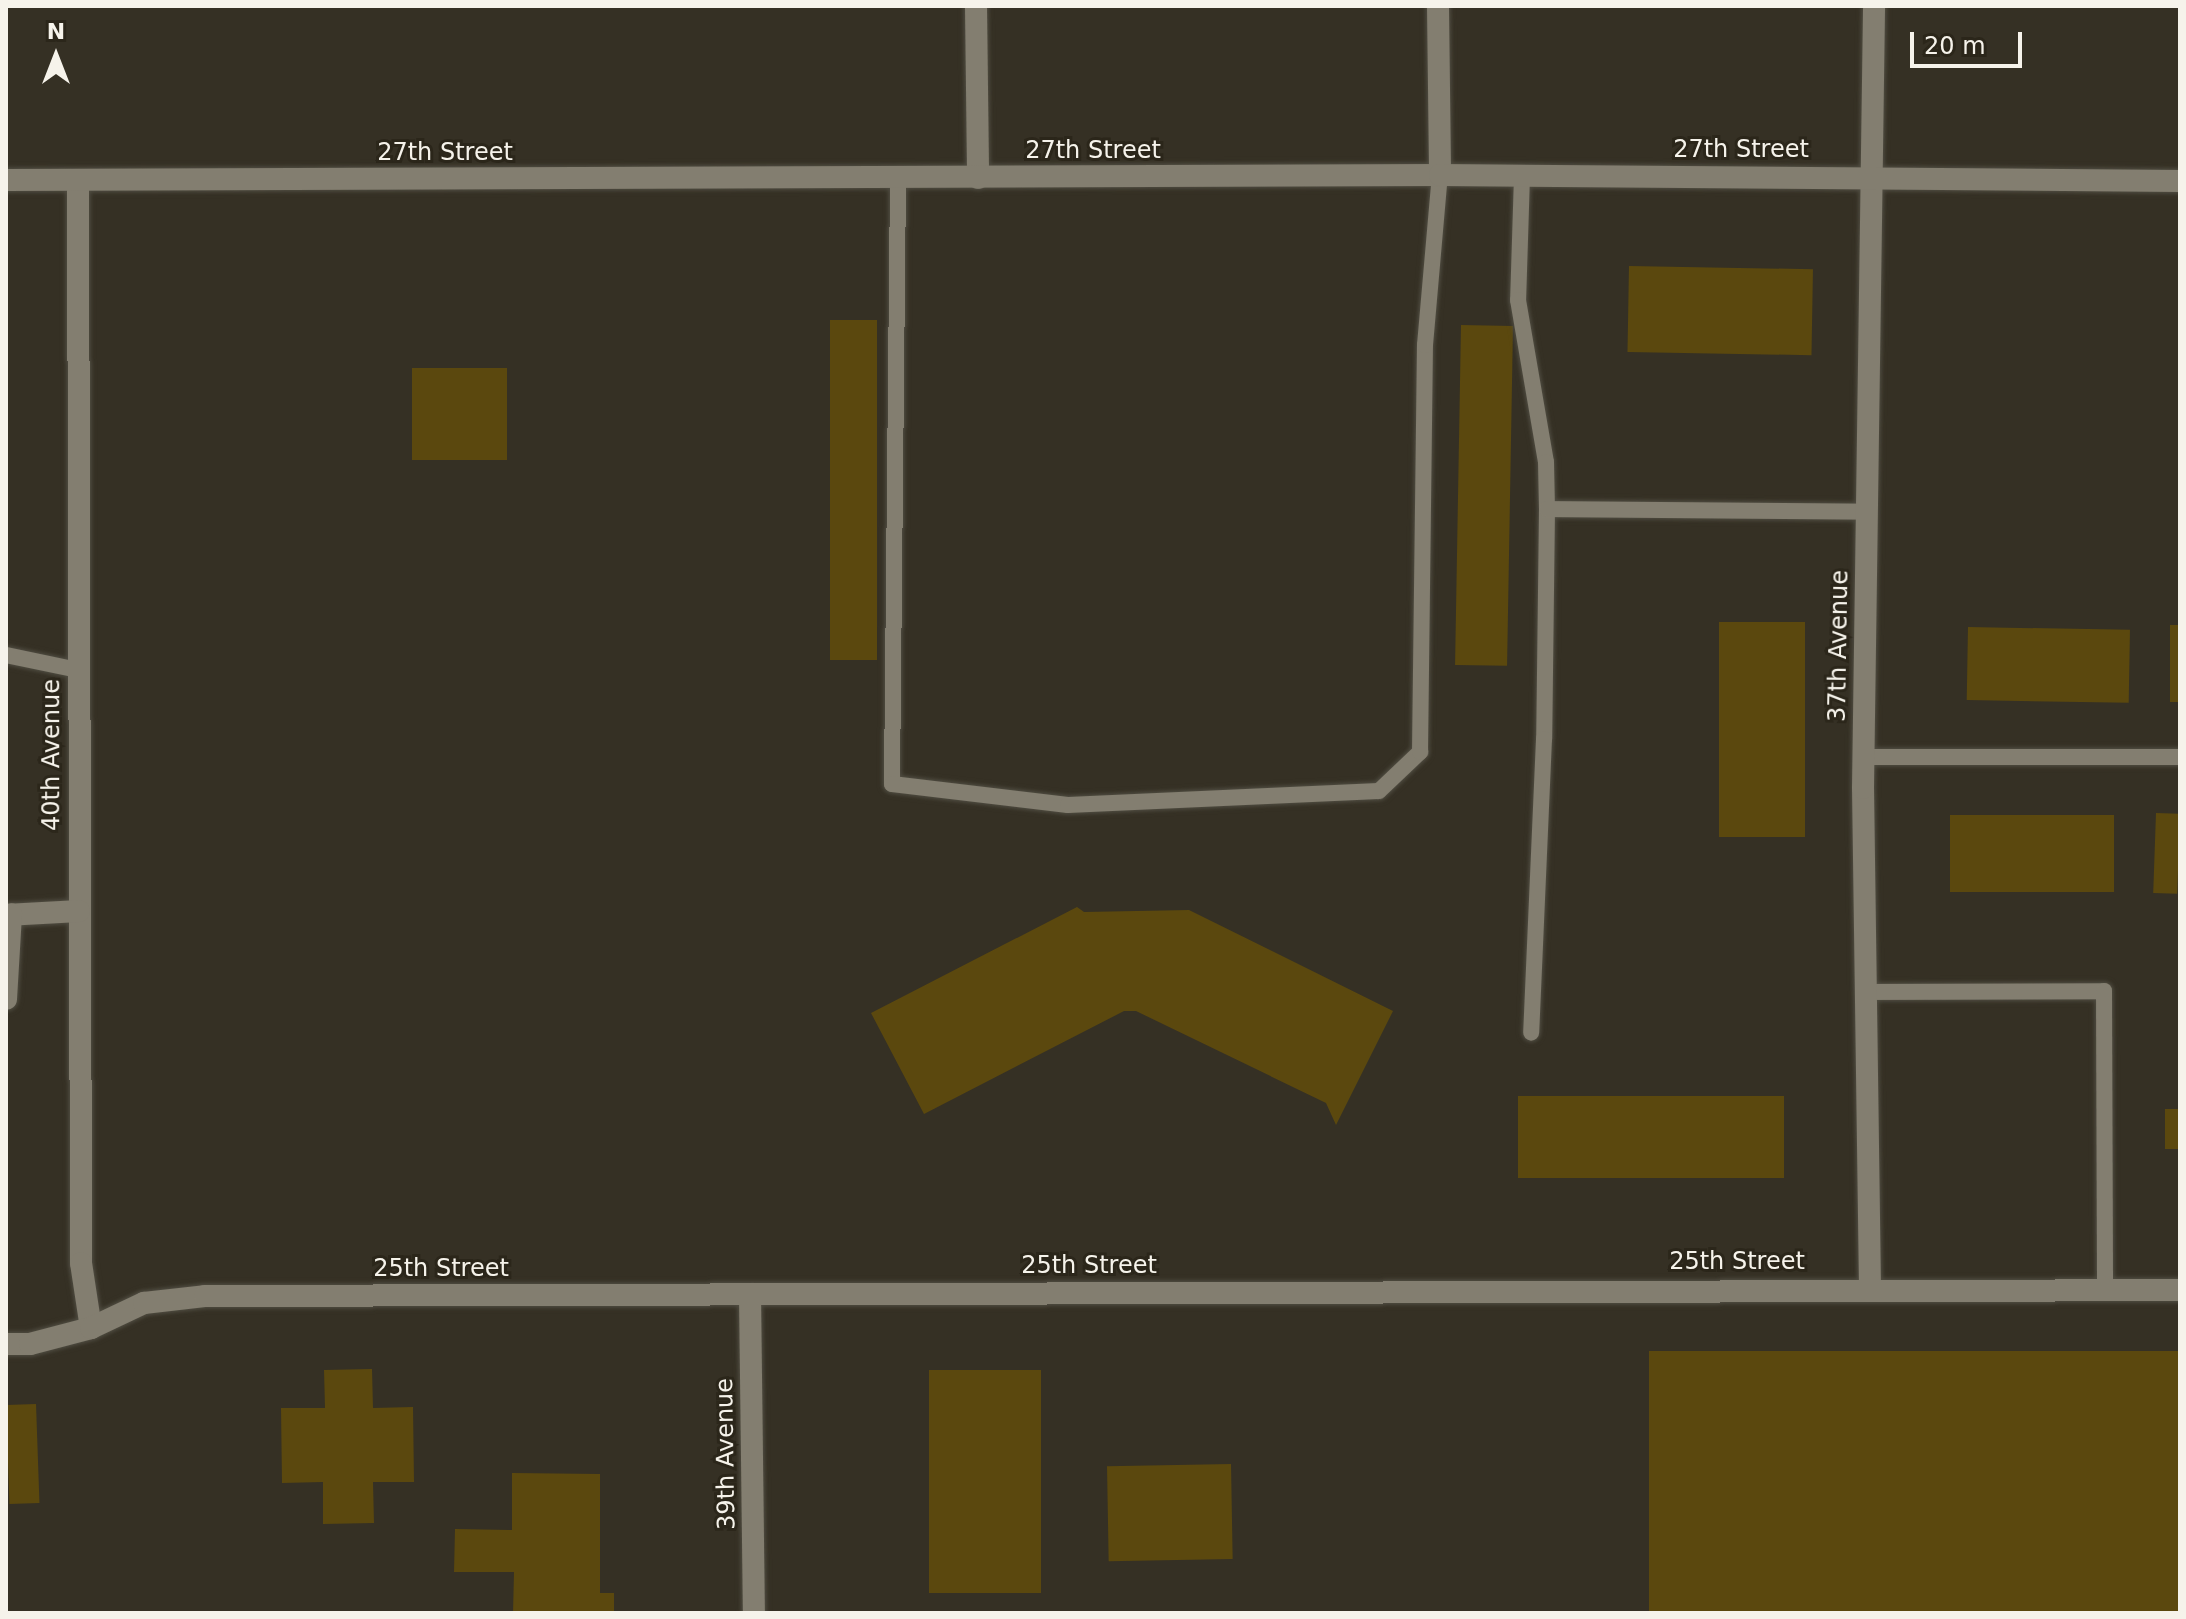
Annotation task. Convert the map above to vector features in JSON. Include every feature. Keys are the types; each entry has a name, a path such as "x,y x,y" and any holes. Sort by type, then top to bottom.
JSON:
{"street":[{"path":"976,6 978,178"},
{"path":"1438,6 1440,175"},
{"name":"37th Avenue","path":"1870,1288 1863,757 1874,6"},
{"name":"27th Street","path":"6,180 1440,175 1873,176 2180,181"},
{"name":"40th Avenue","path":"78,180 81,1263 91,1328"},
{"path":"6,999 8,915 79,911"},
{"name":"25th Street","path":"6,1344 30,1344 91,1328 144,1303 205,1296 1870,1288 2180,1290"},
{"name":"39th Avenue","path":"750,1294 754,1613"}],"lane":[{"path":"898,178 892,784 1068,805 1379,791 1420,752 1425,345 1440,175"},
{"path":"1522,176 1518,300 1546,462 1547,509 1544,739 1531,1033"},
{"path":"1547,509 1867,512"},
{"path":"6,655 78,670"},
{"path":"1863,757 2180,757"},
{"path":"1866,992 2104,991 2105,1289"}],"building":[{"path":"1629,266 1813,269 1811,355 1627,352"},
{"path":"830,320 877,320 877,660 830,660"},
{"path":"1461,325 1513,326 1507,666 1455,665"},
{"path":"412,368 507,368 507,460 412,460"},
{"path":"1719,622 1805,622 1805,837 1719,837"},
{"path":"2170,625 2180,625 2180,702 2170,702"},
{"path":"1968,627 2130,630 2129,703 1967,700"},
{"path":"2156,813 2180,814 2177,894 2153,893"},
{"path":"1950,815 2114,815 2114,892 1950,892"},
{"path":"1077,907 1084,912 1189,910 1393,1011 1336,1125 1326,1103 1136,1011 1124,1011 924,1114 871,1013"},
{"path":"1518,1096 1784,1096 1784,1178 1518,1178"},
{"path":"2165,1109 2180,1109 2180,1149 2165,1149"},
{"path":"1649,1351 2180,1351 2180,1613 1649,1613"},
{"path":"372,1369 373,1408 413,1407 414,1482 373,1482 374,1523 323,1524 323,1482 282,1483 281,1408 325,1408 324,1370"},
{"path":"929,1370 1041,1370 1041,1593 929,1593"},
{"path":"36,1404 39,1503 9,1504 6,1405"},
{"path":"1231,1464 1233,1559 1109,1561 1107,1466"},
{"path":"512,1473 600,1474 600,1593 614,1593 614,1613 513,1613 514,1572 454,1572 455,1529 512,1530"}]}
